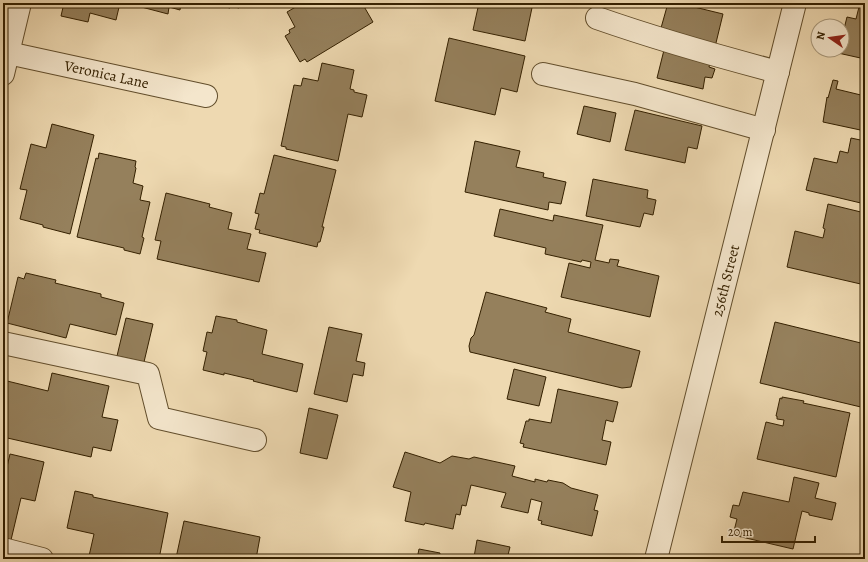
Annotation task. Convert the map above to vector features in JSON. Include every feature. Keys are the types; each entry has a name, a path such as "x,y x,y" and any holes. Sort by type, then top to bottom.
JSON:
{"street":[{"path":"3,74 20,3"},
{"name":"256th Street","path":"656,559 795,3"},
{"path":"597,18 662,40 778,72"},
{"name":"Veronica Lane","path":"8,53 206,96"},
{"path":"543,74 635,94 764,130"},
{"path":"3,343 148,374 159,418 255,440"},
{"path":"3,549 42,559"}],"building":[{"path":"64,3 120,3 116,20 90,13 88,22 61,16"},
{"path":"130,3 181,3 180,10 169,7 168,14"},
{"path":"210,3 240,3 239,8 231,6 230,8"},
{"path":"298,3 362,3 373,22 307,62 305,59 300,62 285,36 290,33 289,30 295,27 287,12 299,5"},
{"path":"479,3 533,3 525,41 473,30"},
{"path":"668,3 678,3 723,14 715,47 669,36 670,30 661,28"},
{"path":"860,3 865,3 865,59 850,56 850,18 847,18 847,17 856,19"},
{"path":"449,38 525,56 517,92 501,88 495,115 435,101"},
{"path":"665,46 711,58 709,67 715,69 712,78 705,77 703,89 657,78"},
{"path":"322,63 354,70 350,89 354,90 354,92 367,95 362,117 348,114 338,161 286,149 286,147 281,146 294,85 301,86 303,78 318,81"},
{"path":"833,80 838,81 836,89 865,96 865,131 823,122 827,97 828,98"},
{"path":"584,106 616,113 610,142 577,134"},
{"path":"635,110 702,126 697,149 688,147 685,163 625,150"},
{"path":"52,124 94,135 70,234 20,219 27,190 20,189 31,144 46,148"},
{"path":"851,138 865,141 865,204 806,190 814,158 837,163 840,151 848,153"},
{"path":"475,141 520,151 516,167 544,173 543,177 566,182 561,204 549,202 548,210 465,192"},
{"path":"99,153 136,161 133,183 143,186 140,200 150,202 142,237 144,238 140,254 124,250 124,248 77,237 96,158 98,159"},
{"path":"274,155 336,170 322,227 324,227 317,247 259,233 260,230 255,229 259,214 255,213 260,193 264,194"},
{"path":"593,179 648,190 647,198 656,200 653,215 644,213 640,227 586,216"},
{"path":"166,193 210,204 209,207 232,213 228,229 251,234 247,249 266,253 259,282 157,259 161,241 155,240"},
{"path":"828,204 865,213 865,285 787,267 795,231 823,238 825,229 823,228"},
{"path":"500,209 553,221 554,215 603,225 595,260 609,263 610,259 619,260 617,266 659,276 650,317 561,297 569,263 590,268 591,262 582,260 581,262 545,254 546,248 494,236"},
{"path":"26,273 56,280 55,283 101,294 101,297 124,303 116,335 70,324 66,338 7,323 18,277 24,279"},
{"path":"486,292 547,308 545,312 571,319 568,332 640,351 631,387 622,388 470,352 469,346 471,338 474,335"},
{"path":"216,316 237,320 237,322 267,330 262,354 303,364 297,392 253,381 254,380 203,370 207,352 203,351 207,332 212,333"},
{"path":"126,318 153,324 144,362 117,356"},
{"path":"775,322 865,344 865,408 760,383"},
{"path":"329,327 362,334 356,361 365,363 363,376 353,374 347,402 314,394"},
{"path":"514,369 546,377 539,406 507,399"},
{"path":"52,373 109,386 102,417 118,420 111,451 93,447 91,457 3,437 3,380 48,391"},
{"path":"558,389 618,402 613,422 606,420 602,440 611,442 606,465 523,447 524,444 520,443 526,421 529,421 529,419 551,423"},
{"path":"782,397 850,413 836,477 757,459 766,422 783,426 784,420 777,419 776,416 780,398 782,399"},
{"path":"309,408 338,415 327,459 300,453"},
{"path":"405,452 440,463 452,456 469,459 474,457 515,466 512,476 535,482 535,479 547,482 548,480 563,483 571,488 598,495 594,510 598,511 592,536 541,524 542,521 538,520 542,502 531,499 528,513 501,507 506,493 471,485 466,506 462,505 460,515 456,514 453,529 425,523 424,525 405,521 411,492 393,487"},
{"path":"10,454 44,462 35,501 21,498 11,540 3,538 3,479 4,480"},
{"path":"794,477 819,483 815,498 836,503 832,520 809,515 809,513 802,511 793,549 733,535 737,519 730,517 733,505 739,506 743,492 789,502"},
{"path":"75,491 93,495 93,497 168,513 159,559 144,557 143,559 105,559 89,556 94,534 67,528"},
{"path":"184,521 260,537 256,559 176,558"},
{"path":"477,540 510,547 507,559 483,559 474,557"},
{"path":"419,549 440,553 439,559 417,559"}]}
